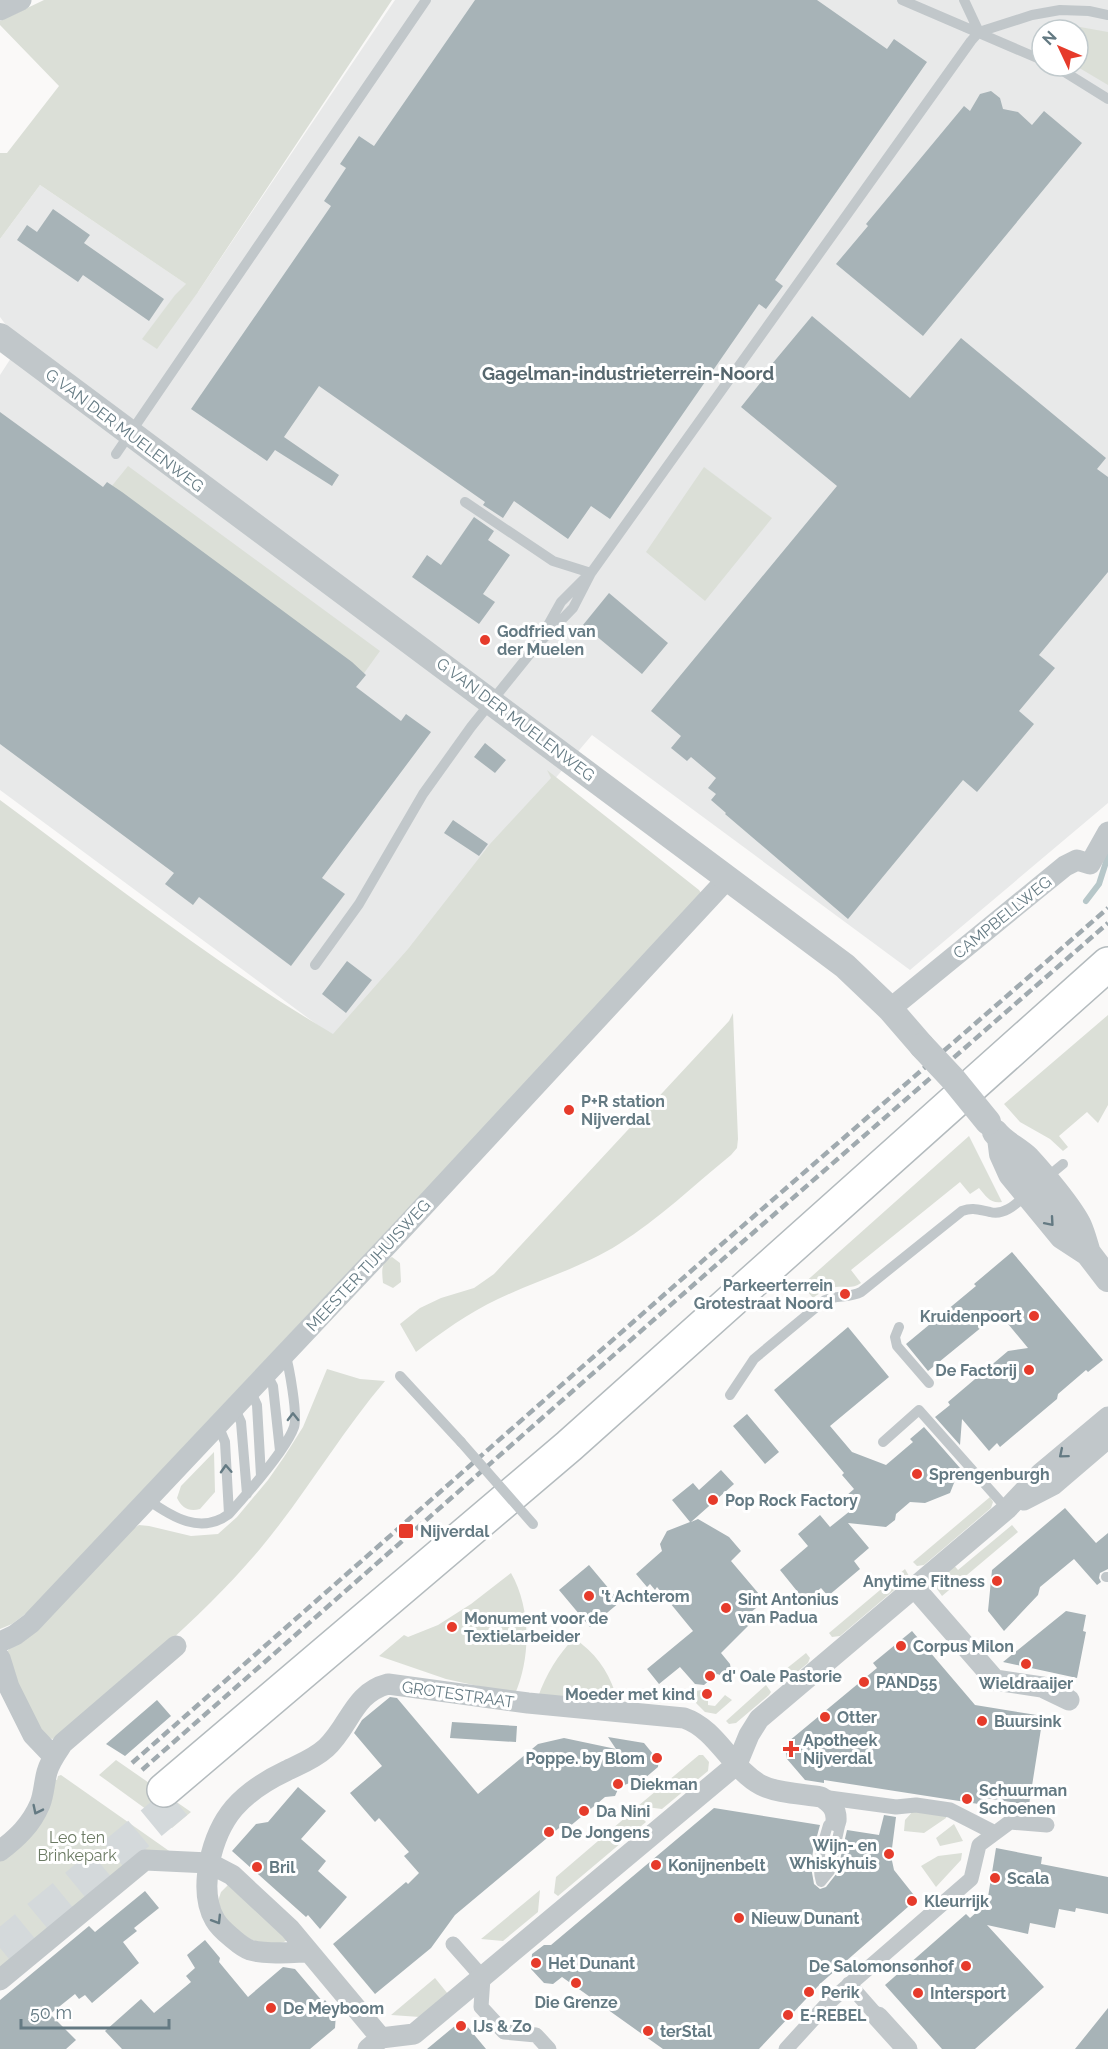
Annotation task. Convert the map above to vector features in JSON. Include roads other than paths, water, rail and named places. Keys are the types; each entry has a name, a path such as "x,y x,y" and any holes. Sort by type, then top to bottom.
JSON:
{"main road":[{"path":"1108,964 569,1446 171,1795 326,1677 565,1472 1108,985"}],"street":[{"path":"0,10 21,0"},
{"name":"G VAN DER MUELENWEG","path":"0,336 122,444 492,702 845,966 890,1009 994,1130 1028,1160 1079,1225 1088,1253 1108,1279"},
{"name":"CAMPBELLWEG","path":"890,1009 1065,866 1077,861 1090,864 1108,832"},
{"name":"MEESTER TIJHUISWEG","path":"0,1642 15,1635 31,1623 728,878"},
{"path":"0,1980 145,1860 209,1863 231,1875 290,1929 375,2044 414,2034 737,1764 749,1735 759,1719 1007,1509 1041,1473 1108,1417"},
{"path":"1007,1509 1053,1485 1108,1438"},
{"path":"914,1587 995,1680 1042,1687 1069,1700"},
{"path":"0,1851 25,1829 34,1817 40,1803 47,1770 53,1756 63,1743 176,1646"},
{"path":"0,1658 9,1687 33,1735 53,1756"},
{"name":"GROTESTRAAT","path":"309,1952 250,1950 225,1932 210,1909 209,1863 218,1835 234,1808 257,1788 320,1753 338,1735 360,1700 377,1687 388,1684 528,1703 684,1718 693,1721 705,1730 737,1764 761,1785 821,1797"},
{"path":"821,1797 832,1805 836,1821"},
{"path":"821,1797 950,1810 995,1833"},
{"path":"786,2049 826,2004 971,1879 979,1845 1010,1822 1047,1825"},
{"path":"453,1944 483,1978 481,2007 504,2032 536,2035 549,2049"},
{"path":"849,1984 907,2049"}],"lane":[{"path":"122,444 426,0"},
{"path":"902,0 1030,55"},
{"path":"964,0 979,32"},
{"path":"315,966 359,904 423,794 537,645 573,608 591,573 979,32 1032,15 1060,10 1089,11 1108,15"},
{"path":"1075,78 1108,99"},
{"path":"465,502 553,561 591,573"},
{"path":"730,1395 754,1359 825,1299 861,1292 962,1210 978,1208 993,1213 1002,1212 1015,1205 1043,1181"},
{"path":"899,1327 895,1337 897,1346 929,1383"},
{"path":"148,1500 167,1514 197,1524 210,1524 229,1514 280,1452 294,1426 290,1368 285,1353"},
{"path":"266,1373 273,1386 280,1452"},
{"path":"400,1376 533,1524"},
{"path":"250,1390 257,1405 261,1476"},
{"path":"234,1407 241,1422 246,1494"},
{"path":"884,1442 920,1410 1007,1509"},
{"path":"218,1425 225,1442 229,1514"},
{"path":"836,1821 840,1826 830,1871 821,1882 817,1869 828,1825 836,1821"}],"waterway":[{"path":"1086,901 1099,884 1108,856"}],"tunnel":[{"path":"0,1948 178,1801"}],"railway":[{"path":"132,1763 1108,908"},
{"path":"142,1770 1108,923"}],"place":[{"name":"Godfried van der Muelen","path":"485,640"},
{"name":"P+R station Nijverdal","path":"569,1110"},
{"name":"Parkeerterrein Grotestraat Noord","path":"845,1294"},
{"name":"Kruidenpoort","path":"1034,1316"},
{"name":"De Factorij","path":"1029,1370"},
{"name":"Sprengenburgh","path":"917,1474"},
{"name":"Pop Rock Factory","path":"713,1500"},
{"name":"Nijverdal","path":"406,1531"},
{"name":"Anytime Fitness","path":"997,1581"},
{"name":"'t Achterom","path":"589,1596"},
{"name":"Sint Antonius van Padua","path":"726,1608"},
{"name":"Monument voor de Textielarbeider","path":"452,1627"},
{"name":"Corpus Milon","path":"901,1646"},
{"name":"Wieldraaijer","path":"1026,1664"},
{"name":"d' Oale Pastorie","path":"710,1676"},
{"name":"PAND55","path":"864,1682"},
{"name":"Moeder met kind","path":"707,1694"},
{"name":"Otter","path":"825,1717"},
{"name":"Buursink","path":"982,1721"},
{"name":"Apotheek Nijverdal","path":"791,1749"},
{"name":"Poppe. by Blom","path":"657,1758"},
{"name":"Diekman","path":"618,1784"},
{"name":"Schuurman Schoenen","path":"967,1799"},
{"name":"Da Nini","path":"584,1811"},
{"name":"De Jongens","path":"549,1832"},
{"name":"Wijn- en Whiskyhuis","path":"889,1854"},
{"name":"Konijnenbelt","path":"656,1865"},
{"name":"Bril","path":"257,1867"},
{"name":"Scala","path":"995,1878"},
{"name":"Kleurrijk","path":"912,1901"},
{"name":"Nieuw Dunant","path":"739,1918"},
{"name":"Het Dunant","path":"536,1963"},
{"name":"De Salomonsonhof","path":"966,1966"},
{"name":"Die Grenze","path":"576,1983"},
{"name":"Perik","path":"809,1992"},
{"name":"Intersport","path":"918,1993"},
{"name":"De Meyboom","path":"271,2008"},
{"name":"E-REBEL","path":"788,2015"},
{"name":"IJs & Zo","path":"461,2026"},
{"name":"terStal","path":"648,2031"}],"district":[{"name":"Gagelman-industrieterrein-Noord","path":"628,374"}],"park label":[{"name":"Leo ten Brinkepark","path":"77,1846"}]}
